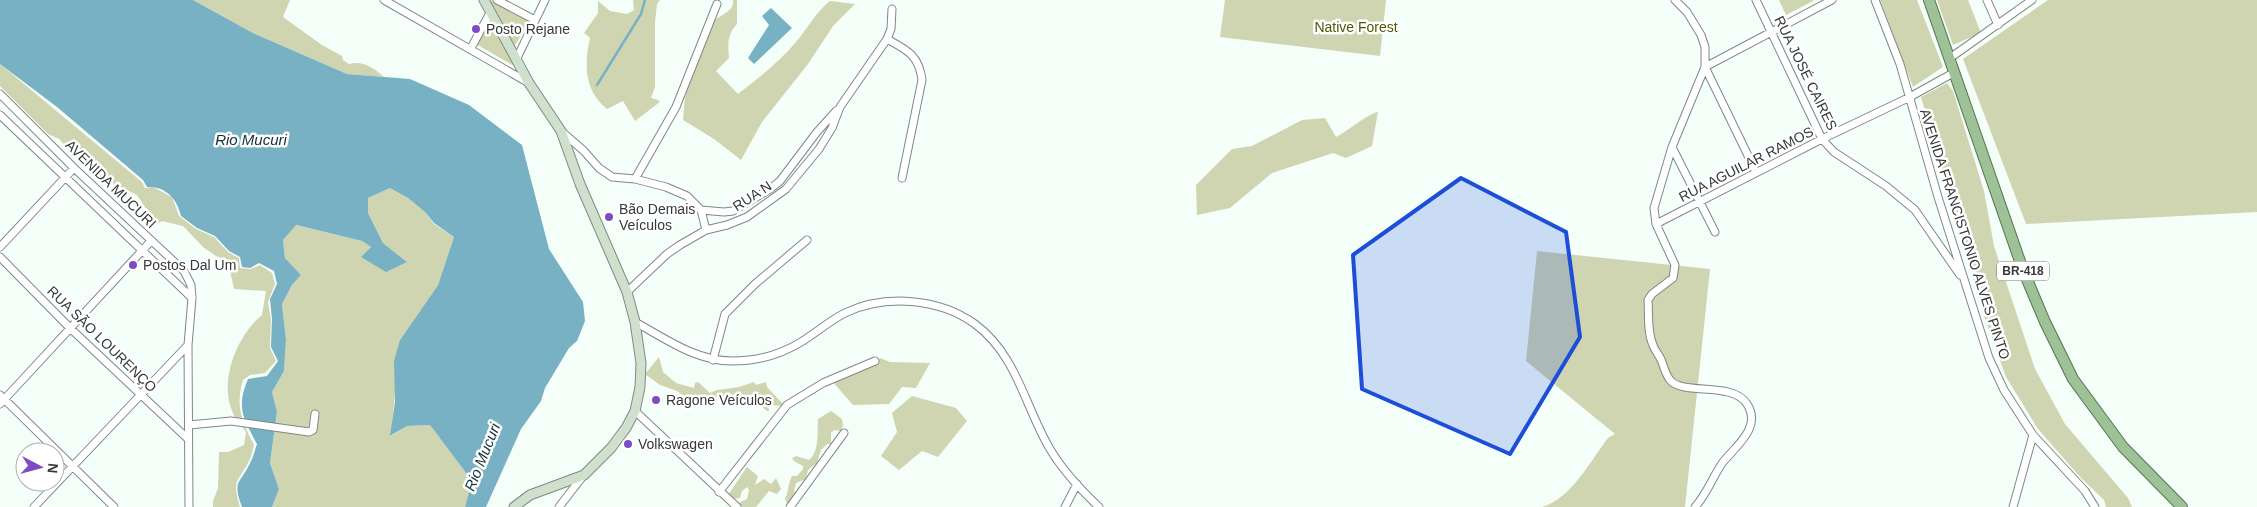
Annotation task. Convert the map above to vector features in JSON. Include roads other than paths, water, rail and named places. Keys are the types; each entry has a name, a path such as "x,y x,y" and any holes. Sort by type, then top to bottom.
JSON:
{"main road":[{"path":"484,0 529,83 561,131 580,184 626,292 635,322 641,364 640,387 635,411 626,428 611,448 584,475 530,495 514,507"},
{"name":"BR-418","path":"1929,0 2023,270 2045,322 2073,379 2123,447 2182,507"}],"street":[{"path":"384,0 471,48 529,83"},
{"path":"497,0 535,20"},
{"path":"516,60 545,0"},
{"path":"1675,0 1687,12 1701,34 1705,47 1704,67 1672,147 1654,208 1656,224 1675,265 1673,278 1652,294 1648,300 1652,344 1670,380 1698,390 1732,393 1745,400 1753,413 1752,424 1740,444 1723,462 1695,507"},
{"name":"RUA JOSÉ CAIRES","path":"1756,0 1822,138 1834,152 1886,186 1915,210 1964,279"},
{"path":"1704,67 1832,0"},
{"name":"AVENIDA FRANCISTONIO ALVES PINTO","path":"1875,0 1900,64 1908,98 1989,358 2004,390 2034,435 2085,491 2096,507"},
{"path":"1987,0 1998,25"},
{"path":"1950,58 2032,0"},
{"path":"635,179 676,107 717,4"},
{"name":"RUA N","path":"701,210 733,211 770,189 786,173 817,132 840,108 887,39 891,29 892,9"},
{"path":"471,48 490,13"},
{"path":"887,39 915,57 920,66 922,80 902,178"},
{"path":"1704,67 1756,172"},
{"name":"RUA AGUILAR RAMOS","path":"1656,224 1700,203 1822,138 1908,98 1955,72"},
{"name":"AVENIDA MUCURI","path":"0,94 74,168 184,271 191,285 192,298 188,346 189,507"},
{"name":"RUA N","path":"626,292 667,254 706,230 727,225 757,211 786,189 819,149 832,128 840,108"},
{"name":"AVENIDA MUCURI","path":"0,116 192,298"},
{"path":"561,131 612,177 635,179 675,189 687,196 701,210 706,230"},
{"path":"42,154 51,144"},
{"path":"1672,147 1715,232"},
{"path":"0,247 74,168"},
{"path":"786,173 794,180"},
{"path":"724,212 727,225"},
{"path":"713,360 725,314 755,284 807,240"},
{"path":"114,507 2,400 151,241"},
{"name":"RUA SÃO LOURENÇO","path":"0,257 70,328 188,439"},
{"path":"635,322 685,350 713,360 751,360 780,353 800,343 843,314 871,304 910,302 927,304 953,311 977,325 1004,355 1020,383 1050,450 1076,484 1099,507"},
{"path":"34,507 188,346"},
{"path":"719,492 787,405 796,397 823,383 875,361"},
{"path":"635,411 737,507"},
{"path":"189,425 231,421 281,426 298,432 309,432 313,430 315,414"},
{"path":"790,507 844,433"},
{"path":"2013,507 2034,435"},
{"path":"559,507 584,475"},
{"path":"1065,507 1076,484"}],"water":[{"name":"Rio Mucuri","path":"0,0 193,0 253,33 347,74 410,79 469,105 522,145 549,249 583,302 585,321 577,341 569,348 545,388 541,401 521,429 486,507 465,507 472,481 430,425 407,426 390,436 395,402 394,361 400,340 438,285 454,237 434,223 425,212 408,198 390,188 368,198 368,213 383,243 407,262 386,272 361,257 371,247 362,241 296,225 283,240 285,258 301,275 292,285 282,304 286,340 284,371 272,392 277,412 270,463 279,489 272,507 242,507 238,483 251,461 257,444 243,413 242,398 244,389 248,379 267,376 278,361 271,347 272,319 270,299 277,284 274,271 259,263 250,268 242,267 240,257 229,251 215,236 197,228 181,216 177,204 169,194 153,187 147,187 143,180 57,107 0,64"},
{"path":"771,8 792,28 754,64 748,58 769,25 762,16"}],"waterway":[{"path":"597,85 641,14 645,0"}],"place":[{"name":"Posto Rejane","path":"476,29"},
{"name":"Bão Demais Veículos","path":"609,217"},
{"name":"Postos Dal Um","path":"133,265"},
{"name":"Ragone Veículos","path":"656,400"},
{"name":"Volkswagen","path":"628,444"}],"park label":[{"name":"Native Forest","path":"1356,27"}]}
